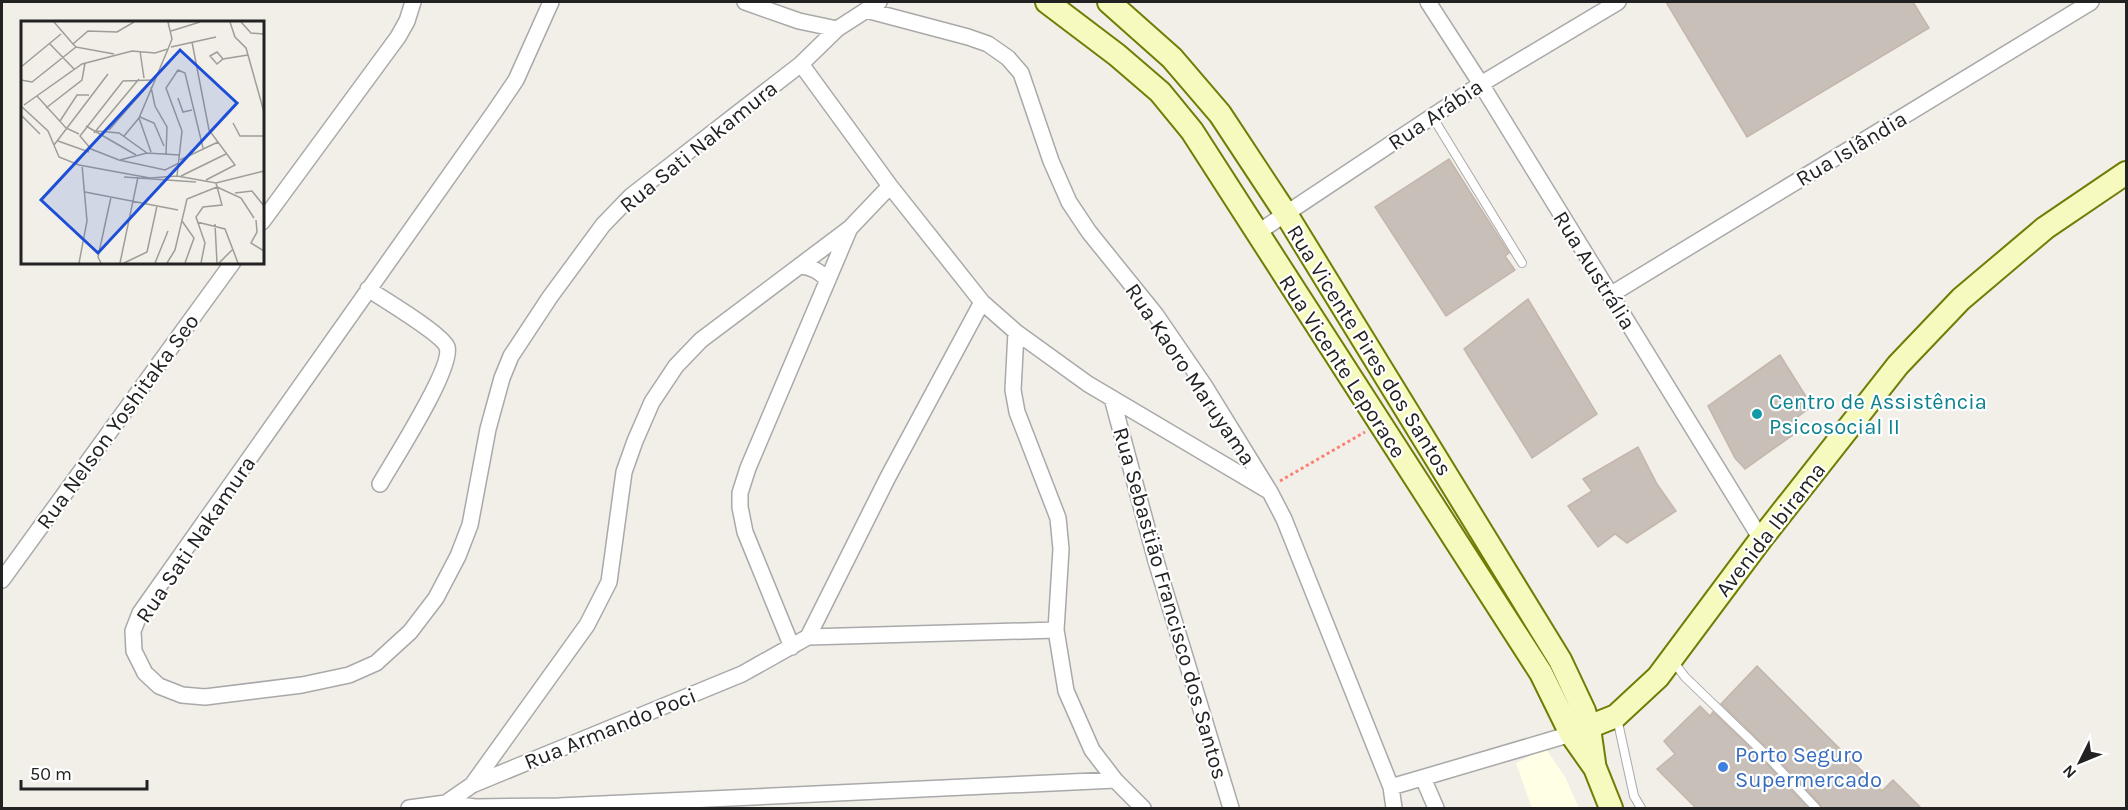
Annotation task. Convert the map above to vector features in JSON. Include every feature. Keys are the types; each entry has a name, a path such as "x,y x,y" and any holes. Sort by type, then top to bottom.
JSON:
{"main road":[{"name":"Rua Vicente Leporace","path":"1047,2 1117,55 1160,92 1192,131 1580,731 1611,808"},
{"name":"Rua Vicente Pires dos Santos","path":"1109,2 1188,75 1220,114 1286,214 1557,655 1584,711 1580,731"},
{"name":"Avenida Ibirama","path":"1580,731 1616,716 1658,677 1761,539 1898,365 1961,299 2045,228 2127,173"}],"street":[{"path":"264,219 398,37 408,21 413,2"},
{"name":"Rua Sati Nakamura","path":"550,2 516,80 140,613 133,631 134,651 145,673 159,686 182,694 205,697 302,685 349,675 376,663 410,632 436,598 458,556 470,525 488,429 502,378 511,356 603,225 631,196 801,64 837,29 872,6"},
{"path":"745,2 799,21 837,29"},
{"name":"Rua Austrália","path":"1428,2 1761,539"},
{"name":"Rua Arábia","path":"1257,233 1480,84 1618,2"},
{"name":"Rua Islândia","path":"1610,296 2091,2"},
{"name":"Rua Kaoro Maruyama","path":"872,6 988,44 1008,58 1021,73 1051,161 1069,202 1089,232 1156,315 1204,385 1269,490 1297,548 1391,787 1394,808"},
{"path":"801,64 890,186 982,302 1016,332 1072,374 1269,490"},
{"path":"472,784 587,625 609,582 624,472 634,441 652,402 676,366 702,340 850,228 890,186"},
{"path":"792,647 745,532 740,493 748,468 850,228"},
{"name":"Rua Nelson Yoshitaka Seo","path":"2,580 232,264"},
{"path":"800,266 810,267 820,272 828,280"},
{"path":"368,290 438,336 447,347 447,360 437,385 380,484"},
{"path":"982,302 888,477 808,637 1056,630"},
{"path":"1016,332 1013,390 1017,412 1058,518 1061,549 1056,630 1066,692 1092,750 1114,780 1143,808"},
{"name":"Rua Sebastião Francisco dos Santos","path":"1112,398 1156,561 1230,808"},
{"name":"Rua Armando Poci","path":"416,808 446,803 472,784 742,674 808,637"},
{"path":"1391,787 1580,731"},
{"path":"1423,778 1436,808"},
{"path":"446,803 475,807 559,806 1114,780"}],"lane":[{"path":"1432,116 1522,263"},
{"path":"1672,660 1685,677 1766,755 1816,808"},
{"path":"1616,716 1634,796 1641,808"}],"path":[{"path":"1269,490 1380,423"}],"shaded area":[{"path":"1546,749 1565,777 1579,808 1532,808 1516,763"}],"building":[{"path":"1666,2 1913,2 1929,28 1747,137"},
{"path":"1449,159 1509,253 1505,256 1515,270 1446,316 1375,207"},
{"path":"1528,299 1597,414 1532,458 1464,349"},
{"name":"Centro de Assistência Psicosocial II","path":"1780,355 1812,406 1791,422 1797,432 1745,469 1735,458 1708,406"},
{"path":"1638,447 1657,484 1676,511 1627,543 1615,534 1598,547 1568,506 1592,491 1583,479"},
{"path":"1757,666 1882,791 1893,780 1921,808 1822,808 1770,751 1721,704"},
{"name":"Porto Seguro Supermercado","path":"1700,706 1710,716 1713,712 1808,808 1696,808 1657,769 1675,754 1664,741"}],"place":[{"name":"Centro de Assistência Psicosocial II","path":"1757,414"},
{"name":"Porto Seguro Supermercado","path":"1723,767"}]}
